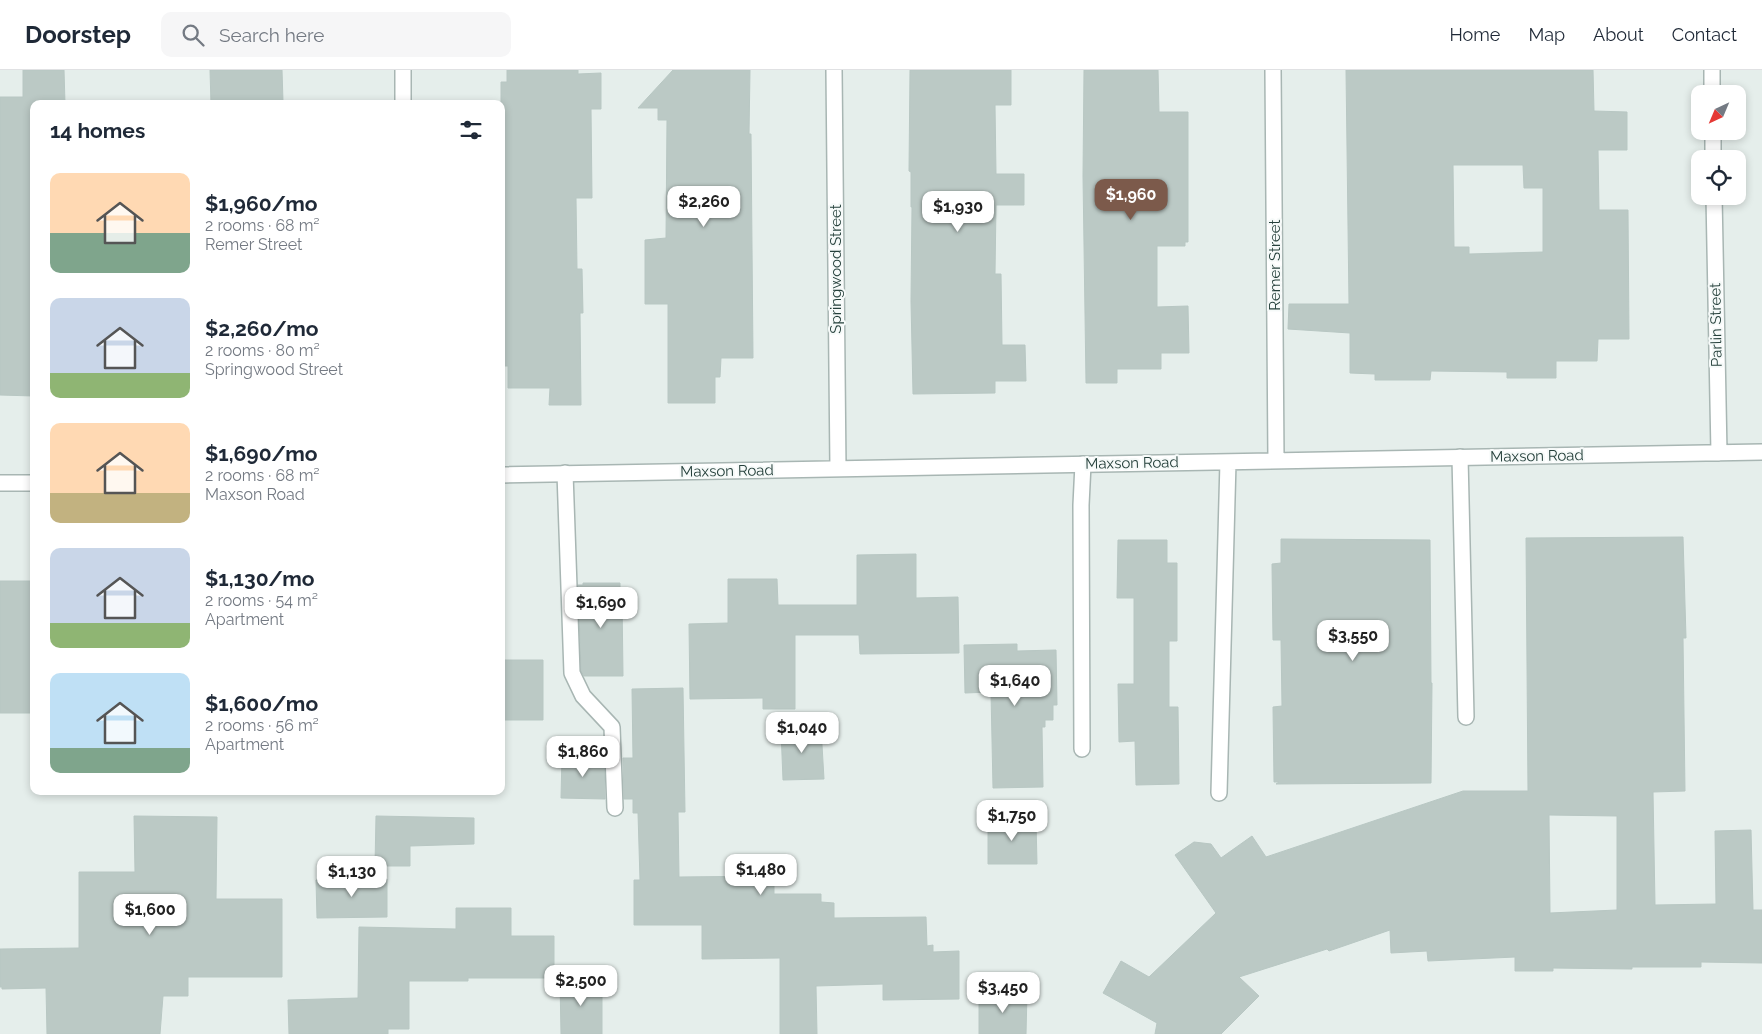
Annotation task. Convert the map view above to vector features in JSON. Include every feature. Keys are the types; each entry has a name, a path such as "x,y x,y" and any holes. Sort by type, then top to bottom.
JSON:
{"street":[{"path":"403,70 403,100"},
{"name":"Springwood Street","path":"834,70 838,469"},
{"name":"Remer Street","path":"1273,70 1276,460"},
{"path":"1712,70 1712,85"},
{"name":"Parlin Street","path":"1714,205 1719,453"},
{"name":"Maxson Road","path":"505,474 1762,452"},
{"path":"1460,457 1466,717"},
{"path":"1219,793 1228,462"},
{"path":"1082,749 1081,505 1084,464"},
{"path":"565,473 572,673 584,696 612,727 615,808"},
{"path":"0,483 30,483"}],"building":[{"path":"23,70 64,70 65,100 30,100 30,396 0,395 0,97 23,97"},
{"path":"210,70 282,70 283,100 211,100"},
{"path":"507,70 578,70 578,74 601,73 601,109 591,109 592,198 576,198 577,269 582,269 583,313 580,313 581,405 549,405 550,388 508,388 508,366 505,366 505,100 501,100 501,82 507,82"},
{"path":"673,70 750,70 749,134 751,134 753,358 721,358 720,377 715,377 715,403 668,403 668,304 645,304 645,240 666,238 667,120 658,120 658,108 638,108"},
{"path":"910,70 1011,70 1011,105 995,105 996,174 1024,174 1024,205 996,205 995,274 1001,274 1002,345 1025,345 1026,381 995,381 995,393 913,394 911,301 912,207 911,172 909,171"},
{"path":"1084,70 1158,70 1159,112 1188,112 1188,242 1185,242 1185,246 1157,246 1157,307 1188,306 1189,353 1161,353 1161,369 1117,369 1117,383 1086,383 1083,176"},
{"path":"1346,70 1593,70 1594,111 1627,112 1627,150 1598,150 1599,210 1628,210 1629,339 1598,339 1597,361 1556,361 1556,378 1507,378 1507,372 1431,371 1430,380 1375,380 1375,374 1350,373 1350,333 1288,329 1289,304 1349,304","holes":["1453,165 1523,165 1524,188 1543,188 1543,252 1469,254 1469,247 1454,247"]},
{"path":"1683,537 1686,638 1683,638 1685,791 1653,792 1655,905 1716,904 1715,831 1751,830 1753,910 1762,910 1762,963 1701,962 1701,967 1632,967 1632,969 1553,968 1553,971 1515,971 1515,957 1428,961 1427,951 1391,953 1390,930 1329,951 1327,949 1239,977 1259,996 1221,1034 1155,1034 1157,1023 1103,993 1121,961 1149,977 1216,913 1175,855 1194,842 1211,844 1221,858 1252,836 1266,857 1463,791 1528,791 1526,538","holes":["1549,815 1617,816 1617,910 1550,913"]},
{"path":"1281,539 1430,540 1431,783 1276,784 1279,782 1274,782 1273,707 1282,706 1281,640 1273,640 1272,564 1281,563"},
{"path":"1118,540 1167,540 1167,563 1177,563 1177,641 1169,641 1169,707 1178,707 1179,784 1136,785 1135,741 1119,742 1118,684 1134,684 1134,598 1117,598"},
{"path":"916,554 916,598 958,597 959,653 860,654 859,635 795,635 795,709 763,709 763,698 690,699 689,624 728,623 728,579 777,579 778,605 857,605 857,555"},
{"path":"0,581 30,581 30,713 0,713"},
{"path":"583,583 620,583 623,676 584,676 581,671 578,585 583,585"},
{"path":"1017,644 1017,651 1056,650 1057,705 1053,705 1053,720 1045,720 1045,727 1042,727 1043,787 993,788 991,692 965,693 964,645"},
{"path":"505,660 543,660 543,720 505,720"},
{"path":"683,688 685,812 678,812 679,877 774,876 774,894 821,894 821,902 834,903 834,918 926,917 927,946 933,945 933,952 959,951 959,999 883,1000 883,984 816,986 817,1034 780,1034 780,958 702,959 702,925 634,925 634,880 640,880 638,813 633,813 633,799 624,799 623,758 633,758 632,689"},
{"path":"821,728 824,779 783,780 781,730"},
{"path":"562,756 604,757 605,799 561,798"},
{"path":"134,816 217,817 216,899 282,899 282,977 188,977 188,996 163,996 160,1034 47,1034 46,988 2,989 0,987 0,949 79,948 79,872 135,872"},
{"path":"376,816 474,818 474,844 410,846 410,866 375,866"},
{"path":"988,816 1036,822 1037,864 988,864"},
{"path":"387,879 387,917 317,918 316,880"},
{"path":"456,908 511,908 511,936 554,936 554,978 468,978 468,981 409,981 409,1029 388,1029 388,1034 289,1034 288,1000 358,998 359,927 456,929"},
{"path":"560,980 602,980 602,1034 561,1034"},
{"path":"1027,993 1026,1034 979,1034 979,994"}]}
